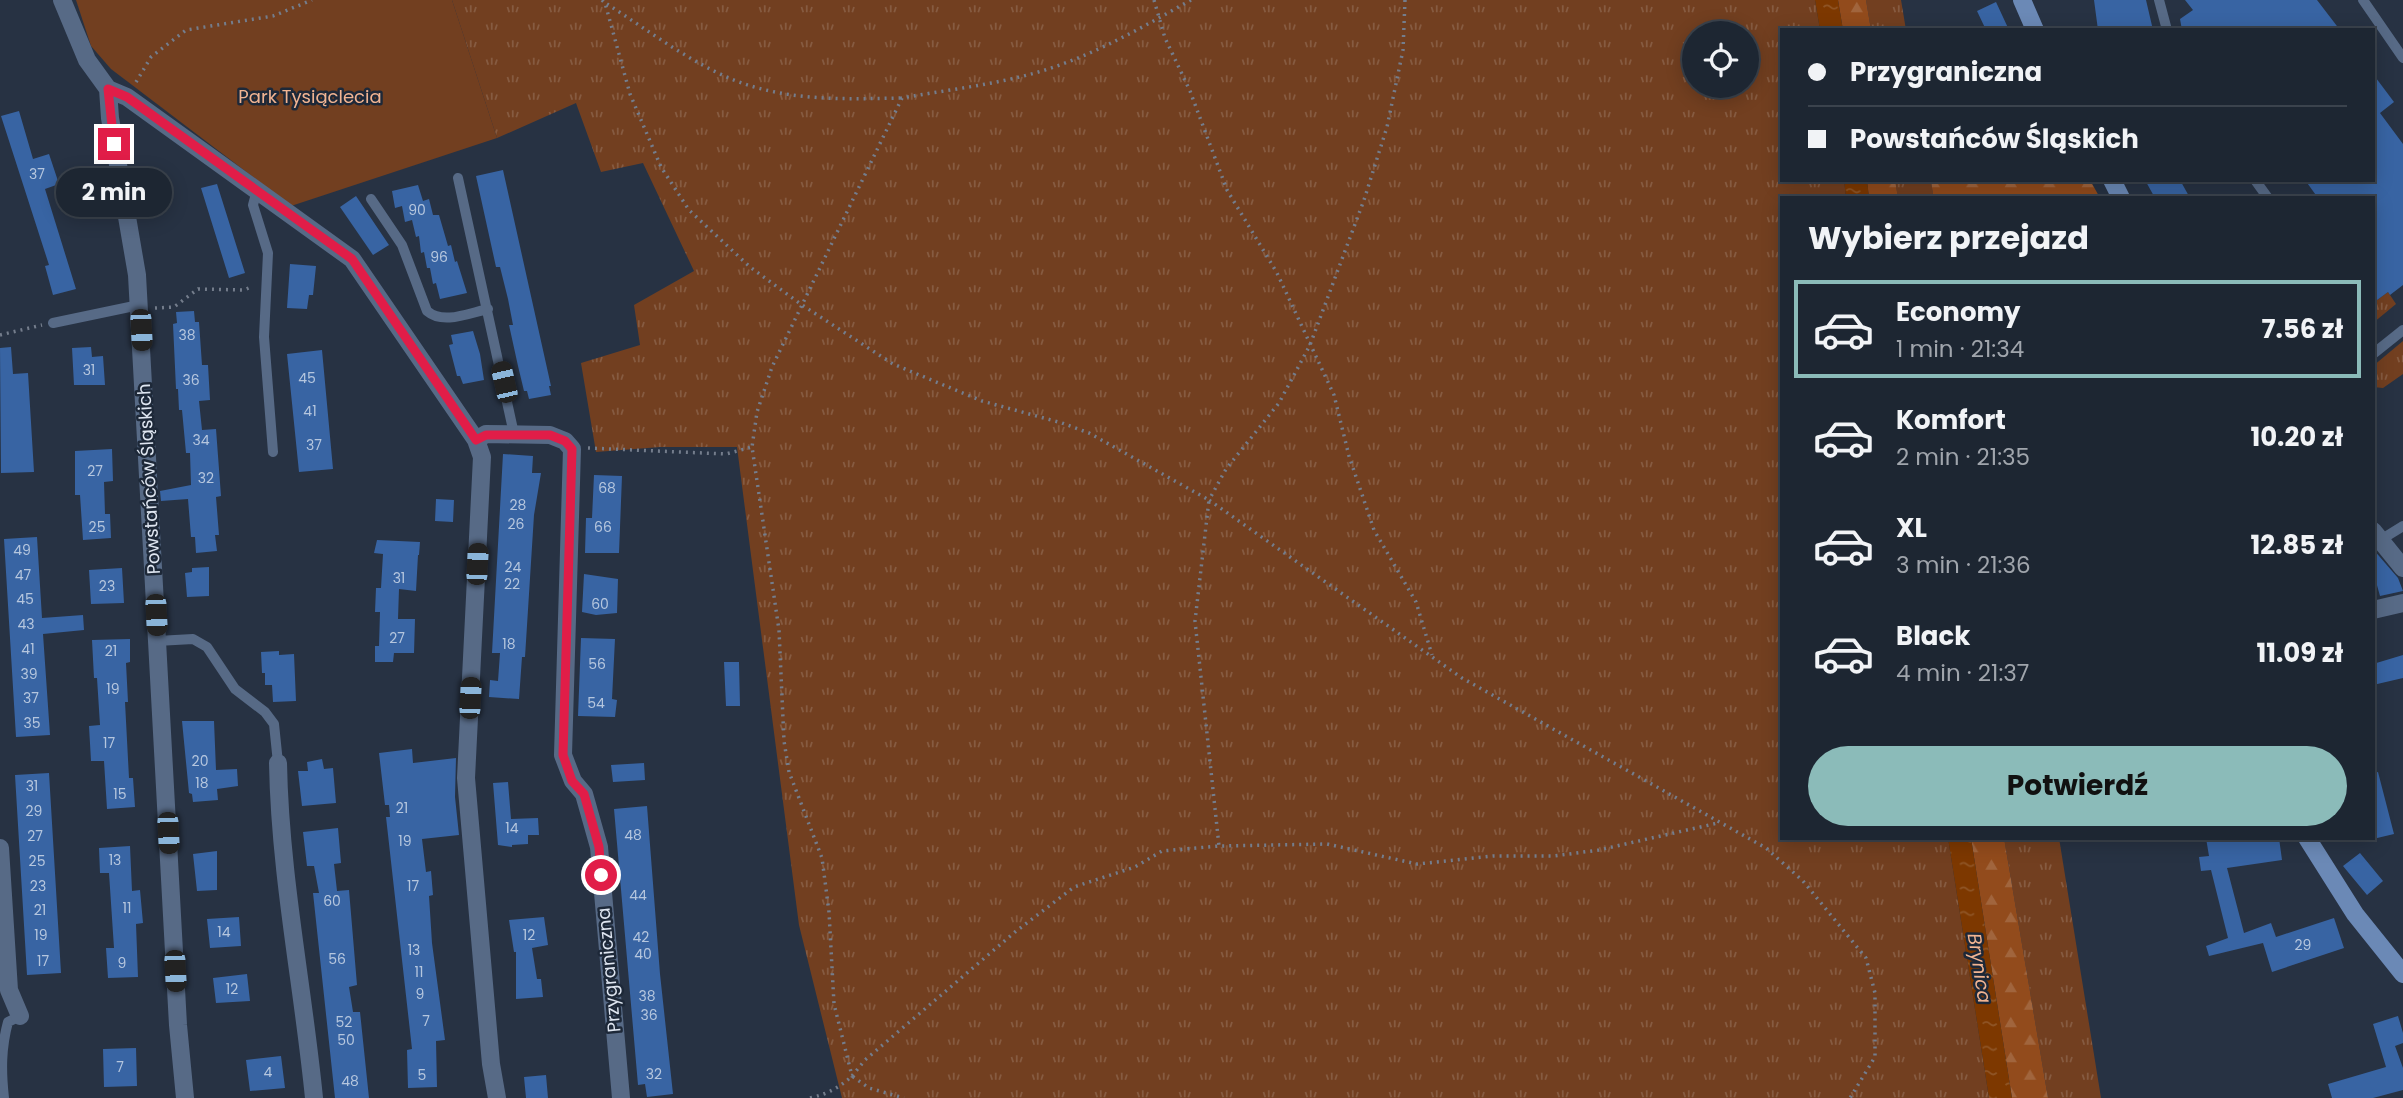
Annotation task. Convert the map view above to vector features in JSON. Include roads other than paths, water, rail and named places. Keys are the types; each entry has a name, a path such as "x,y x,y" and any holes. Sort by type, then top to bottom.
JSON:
{"street":[{"path":"62,0 87,60 108,89 127,97 352,259 476,440 482,457 466,778 491,1063 497,1098"},
{"path":"2022,0 2034,28"},
{"name":"Powstańców Śląskich","path":"108,89 110,118 139,305 178,1026 186,1098"},
{"path":"476,440 486,435 514,434"},
{"name":"Przygraniczna","path":"514,434 550,435 565,441 572,449 563,755 572,781 584,794 599,847 621,1098"},
{"path":"2377,535 2403,568"},
{"path":"2375,610 2403,603"},
{"path":"278,764 279,821 314,1098"},
{"path":"2309,840 2355,914 2403,974"},
{"path":"0,848 9,990 20,1016"}],"lane":[{"path":"2159,0 2166,28"},
{"path":"2363,0 2403,58"},
{"path":"458,178 514,434"},
{"path":"257,190 253,205 268,253 264,337 273,452"},
{"path":"371,199 402,245 427,311 442,319 488,309"},
{"path":"53,323 139,305"},
{"path":"2375,352 2403,330"},
{"path":"2377,535 2403,526"},
{"path":"157,640 193,639 207,647 235,689 265,712 274,724 278,764"},
{"path":"4,1098 0,1065 4,1035 8,1022 20,1016"}],"water":[{"path":"1815,0 1838,0 1843,28 1820,28"},
{"path":"1844,182 1867,182 1869,196 1846,196"},
{"name":"Brynica","path":"1948,840 1971,840 2012,1098 1989,1098"}],"park label":[{"name":"Park Tysiąclecia","path":"310,97"}]}
